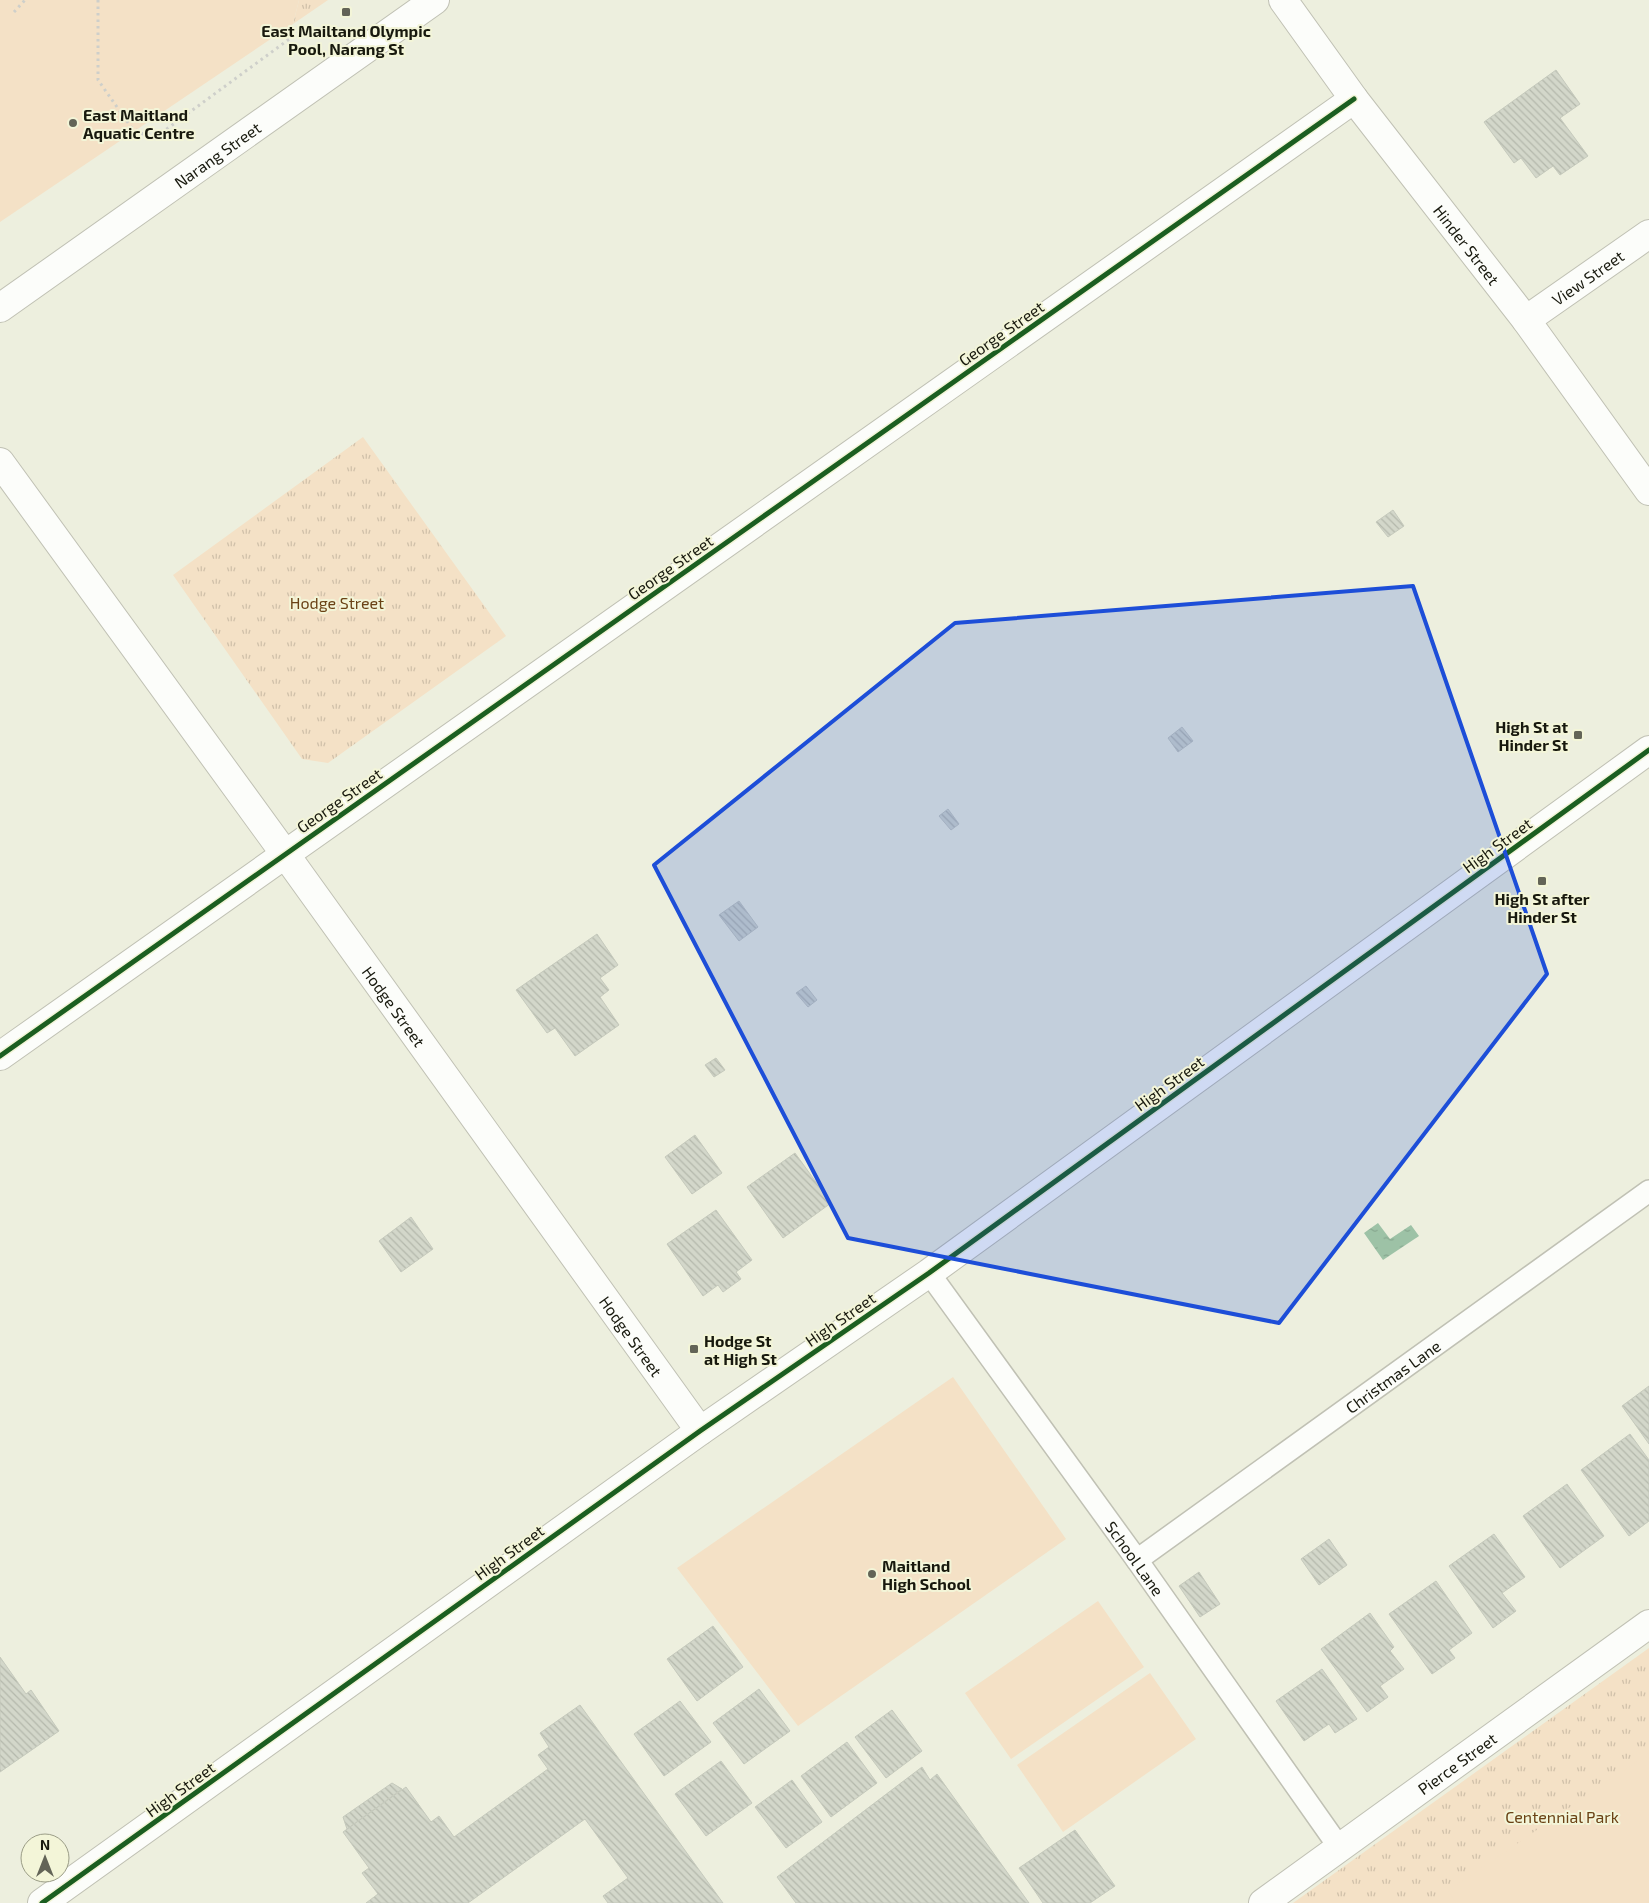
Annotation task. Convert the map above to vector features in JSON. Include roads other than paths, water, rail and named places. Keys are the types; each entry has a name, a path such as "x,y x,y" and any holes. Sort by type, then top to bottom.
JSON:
{"street":[{"name":"Narang Street","path":"0,308 435,0"},
{"name":"Hinder Street","path":"1283,0 1354,99 1526,320 1649,492"},
{"name":"George Street","path":"0,1056 1354,99"},
{"name":"View Street","path":"1526,320 1649,234"},
{"name":"Hodge Street","path":"0,462 700,1431"},
{"name":"High Street","path":"42,1903 700,1431 929,1273 1649,750"},
{"name":"Pierce Street","path":"1263,1903 1649,1624"}],"lane":[{"name":"Christmas Lane","path":"1137,1560 1649,1191"},
{"name":"School Lane","path":"929,1273 1137,1560 1339,1847"}],"water":[{"path":"1378,1223 1390,1239 1411,1225 1419,1236 1383,1260 1364,1233"}],"place":[{"name":"East Mailtand Olympic Pool, Narang St","path":"346,12"},
{"name":"East Maitland Aquatic Centre","path":"73,123"},
{"name":"High St at Hinder St","path":"1578,735"},
{"name":"High St after Hinder St","path":"1542,881"},
{"name":"Hodge St at High St","path":"694,1349"},
{"name":"Maitland High School","path":"872,1574"}],"park label":[{"name":"Centennial Park","path":"1562,1816"}]}
